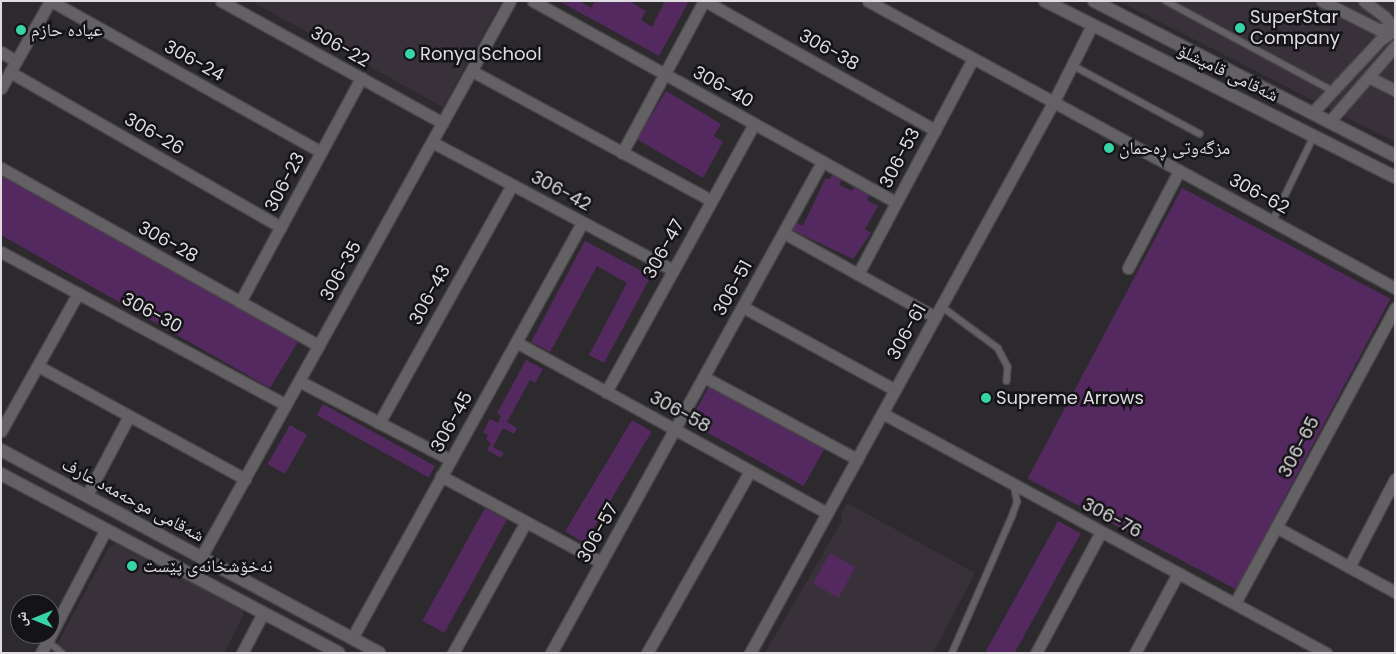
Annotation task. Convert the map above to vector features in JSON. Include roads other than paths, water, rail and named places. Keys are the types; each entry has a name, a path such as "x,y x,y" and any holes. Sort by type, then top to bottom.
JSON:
{"street":[{"path":"1,88 50,1"},
{"name":"306-24","path":"50,1 321,152"},
{"name":"306-22","path":"221,1 236,5 361,78 443,123"},
{"name":"306-35","path":"201,557 510,1"},
{"name":"306-40","path":"533,1 896,202"},
{"path":"622,153 705,1"},
{"name":"306-38","path":"705,1 935,130"},
{"name":"306-62","path":"868,1 1395,288"},
{"name":"شەقامی قامیشلۆ","path":"1045,1 1395,176"},
{"name":"شەقامی قامیشلۆ","path":"1094,1 1395,156"},
{"path":"1322,1 1378,29 1395,30"},
{"path":"1364,1 1386,17 1395,30"},
{"name":"306-61","path":"750,653 1053,103 1092,25"},
{"path":"1312,113 1380,40 1395,30"},
{"path":"1329,122 1395,46"},
{"path":"1,52 16,61"},
{"name":"306-53","path":"858,274 973,59"},
{"path":"472,71 712,200"},
{"name":"306-26","path":"10,72 281,227"},
{"path":"1369,77 1395,90"},
{"name":"306-23","path":"240,302 361,78"},
{"name":"306-47","path":"606,392 754,124"},
{"name":"306-42","path":"432,142 673,270"},
{"name":"306-51","path":"675,430 822,162"},
{"name":"306-28","path":"1,168 318,346"},
{"path":"1128,268 1179,171"},
{"name":"306-43","path":"379,423 512,185"},
{"name":"306-45","path":"352,638 582,223"},
{"path":"784,233 935,317"},
{"name":"306-30","path":"3,257 78,293 286,405"},
{"path":"1,431 78,293"},
{"path":"743,307 895,390"},
{"name":"306-65","path":"1234,603 1395,308"},
{"name":"306-58","path":"516,342 827,513"},
{"path":"38,366 245,479"},
{"path":"704,377 857,459"},
{"path":"299,381 451,460"},
{"name":"306-76","path":"882,413 1326,653"},
{"path":"86,496 129,416"},
{"name":"306-57","path":"551,653 675,430"},
{"name":"شەقامی موحەمەد عارف","path":"1,450 379,653"},
{"path":"647,653 750,470"},
{"path":"1,474 336,652"},
{"path":"441,476 601,562"},
{"path":"1350,567 1395,479"},
{"path":"453,653 526,522"},
{"path":"1276,527 1395,592"},
{"path":"60,616 106,529"},
{"path":"1036,653 1101,532"},
{"path":"1140,651 1178,573"},
{"path":"242,653 263,613"}],"lane":[{"path":"1166,1 1333,91"},
{"path":"1072,65 1200,134"},
{"path":"1272,222 1314,136"},
{"path":"941,306 998,348 1008,367 1007,381"},
{"path":"952,653 1012,516 1017,502 1014,486"},
{"path":"52,644 62,653"}],"place":[{"name":"SuperStar Company","path":"1240,28"},
{"name":"عياده حازم","path":"21,30"},
{"name":"Ronya School","path":"410,54"},
{"name":"مزگەوتی ڕەحمان","path":"1109,148"},
{"name":"Supreme Arrows","path":"986,398"},
{"name":"نەخۆشخانەی پێست","path":"132,566"}]}
